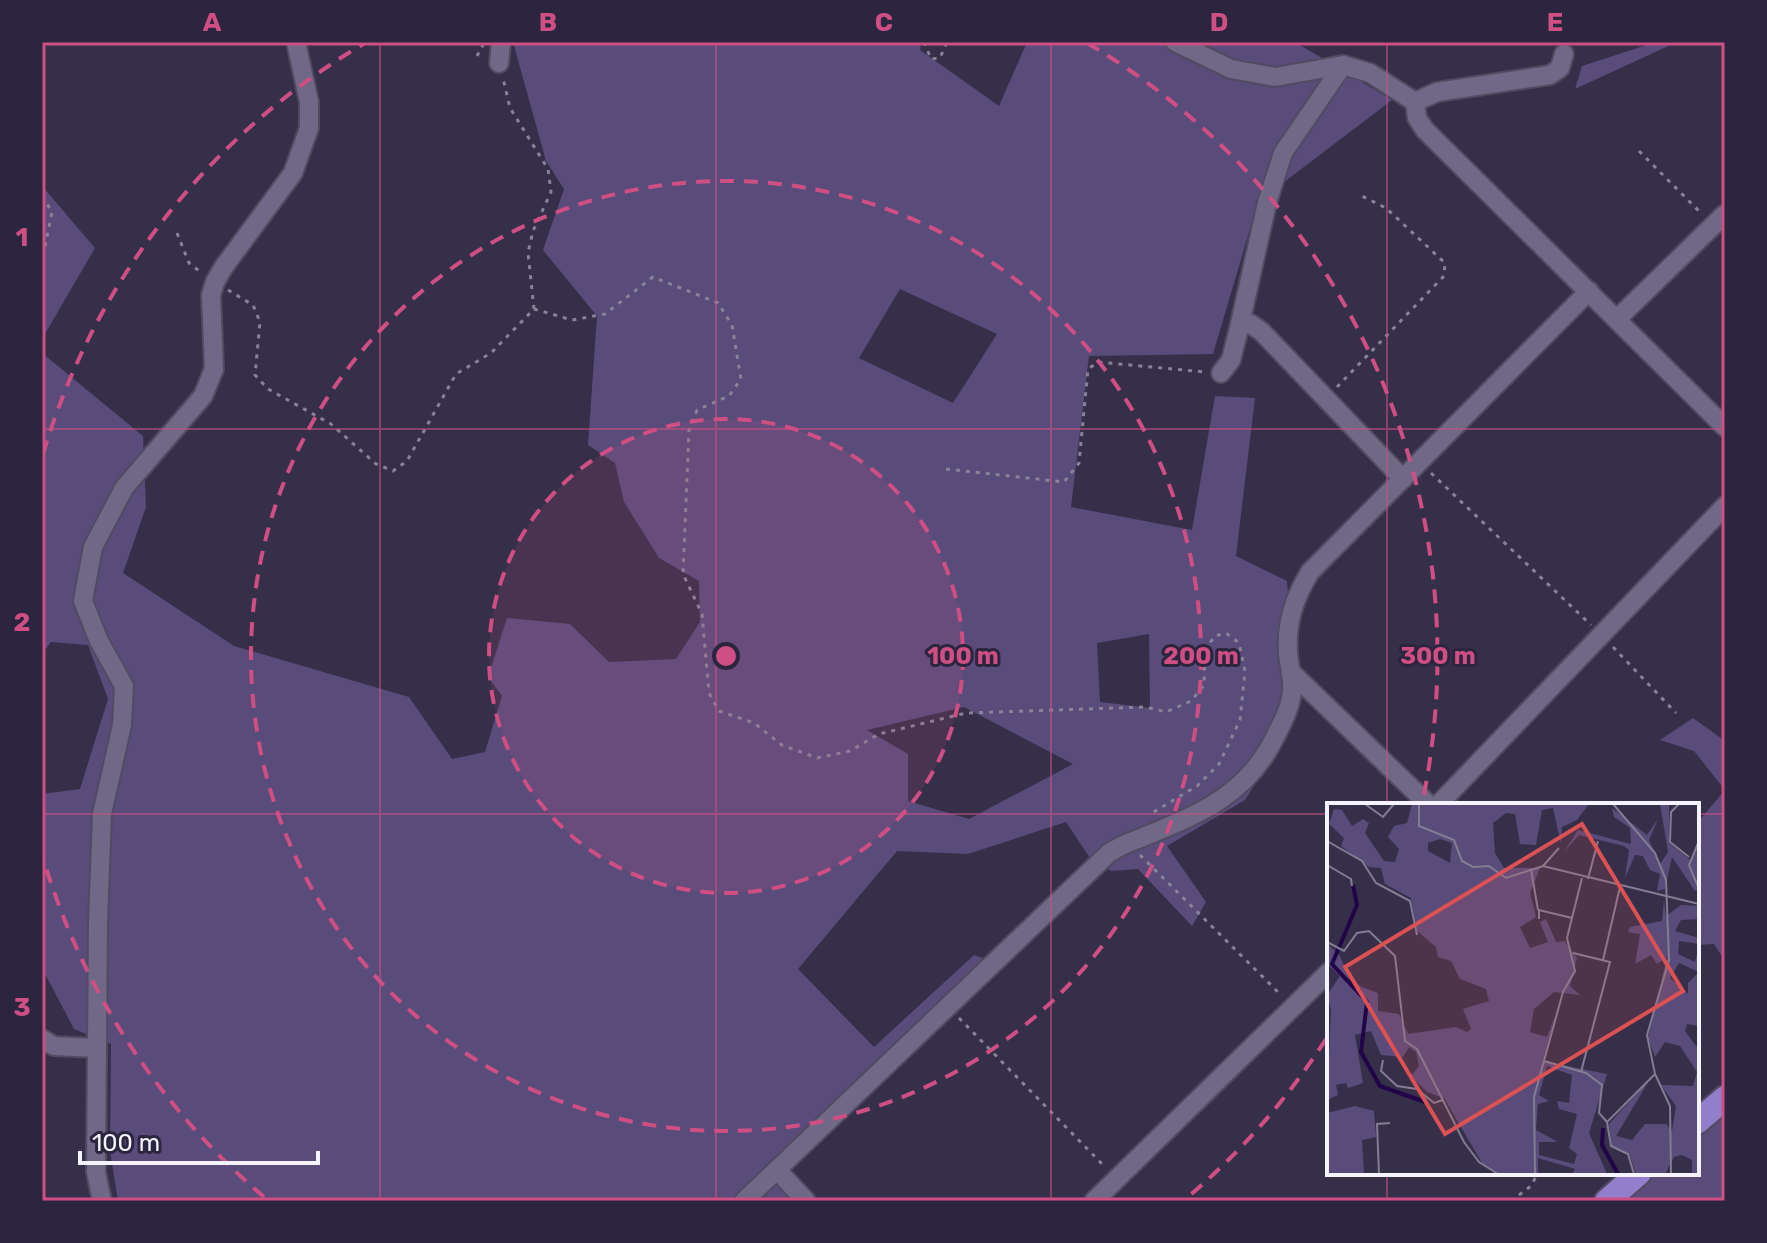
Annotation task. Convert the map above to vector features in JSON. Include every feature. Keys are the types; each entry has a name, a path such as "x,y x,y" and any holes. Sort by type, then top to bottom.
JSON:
{"main road":[{"path":"1699,1120 1725,1098"},
{"path":"1607,1201 1637,1175"}],"street":[{"path":"102,1201 96,1172 96,1048 102,814 122,725 124,686 99,641 83,601 93,547 124,488 203,396 214,369 211,295 215,282 293,173 309,128 309,102 296,42"},
{"path":"499,63 501,42"},
{"path":"1175,42 1231,69 1275,77 1343,65 1370,73 1415,102"},
{"path":"1415,102 1437,92 1550,75 1560,68 1564,54"},
{"path":"1221,373 1231,360 1267,203 1283,153 1343,65"},
{"path":"1415,102 1417,118 1425,130 1725,427"},
{"path":"1617,319 1719,220"},
{"path":"744,1201 1109,853 1124,843 1191,817 1229,795 1248,779 1264,758 1284,719 1292,694 1293,674 1288,657 1287,627 1298,591 1310,572 1589,291"},
{"path":"1240,324 1251,324 1262,332 1403,479"},
{"path":"1440,803 1725,506"},
{"path":"1293,674 1427,803"},
{"path":"1094,1201 1327,974"},
{"path":"42,1039 54,1046 96,1048"},
{"path":"777,1170 806,1201"}],"path":[{"path":"477,56 485,42"},
{"path":"924,42 931,59 940,58 947,42"},
{"path":"499,63 510,108 548,169 551,192 533,231 528,253 534,309"},
{"path":"1639,151 1719,220"},
{"path":"42,196 52,212 42,261"},
{"path":"1326,399 1444,276 1445,263 1386,208 1362,196"},
{"path":"177,233 189,263 253,305 260,322 255,375 268,389 331,424 376,464 393,471 407,461 456,374 491,353 534,309"},
{"path":"534,309 572,320 605,314 653,277 718,303 732,325 741,379 729,396 697,410 689,430 683,574 702,614 709,693 719,711 754,723 782,745 817,758 850,751 879,734 966,713 1146,707 1166,712 1191,701 1204,685 1205,649 1215,636 1226,633 1239,643 1245,671 1240,720 1219,764 1197,786 1147,817"},
{"path":"946,469 1064,482 1079,463 1088,369 1098,362 1221,373"},
{"path":"1419,463 1601,635 1676,713"},
{"path":"1124,843 1148,860 1294,1007"},
{"path":"948,1007 1117,1179"},
{"path":"1511,1201 1531,1186 1537,1175"}],"shaded area":[{"path":"513,42 921,42 920,50 999,106 1027,42 1295,42 1392,100 1258,202 1213,354 1089,356 1071,507 1192,530 1215,396 1255,398 1236,556 1287,581 1297,716 1245,800 1167,846 1206,902 1192,926 1138,869 1111,871 1090,858 1066,822 968,854 897,851 798,969 874,1047 974,955 985,959 775,1165 807,1201 118,1201 110,1151 111,1044 74,1029 42,968 42,794 80,789 108,699 88,645 51,642 42,654 42,353 143,436 146,507 123,573 234,646 409,697 452,759 485,752 502,696 488,677 507,618 570,624 609,662 676,659 700,622 699,581 659,558 624,502 615,463 588,445 597,316 543,250 564,189 546,161","holes":["900,289 997,334 953,403 859,358","1149,634 1150,708 1100,702 1097,643","964,707 1073,764 969,819 908,801 908,754 867,730"]},
{"path":"1656,42 1677,42 1575,89 1582,66"},
{"path":"42,186 95,248 42,339"},
{"path":"1693,718 1725,741 1725,790 1694,751 1660,740"},
{"path":"1725,790 1725,961 1714,944 1699,945 1699,821"},
{"path":"1725,1111 1725,1201 1620,1201 1651,1175 1699,1175 1699,1133"}]}
